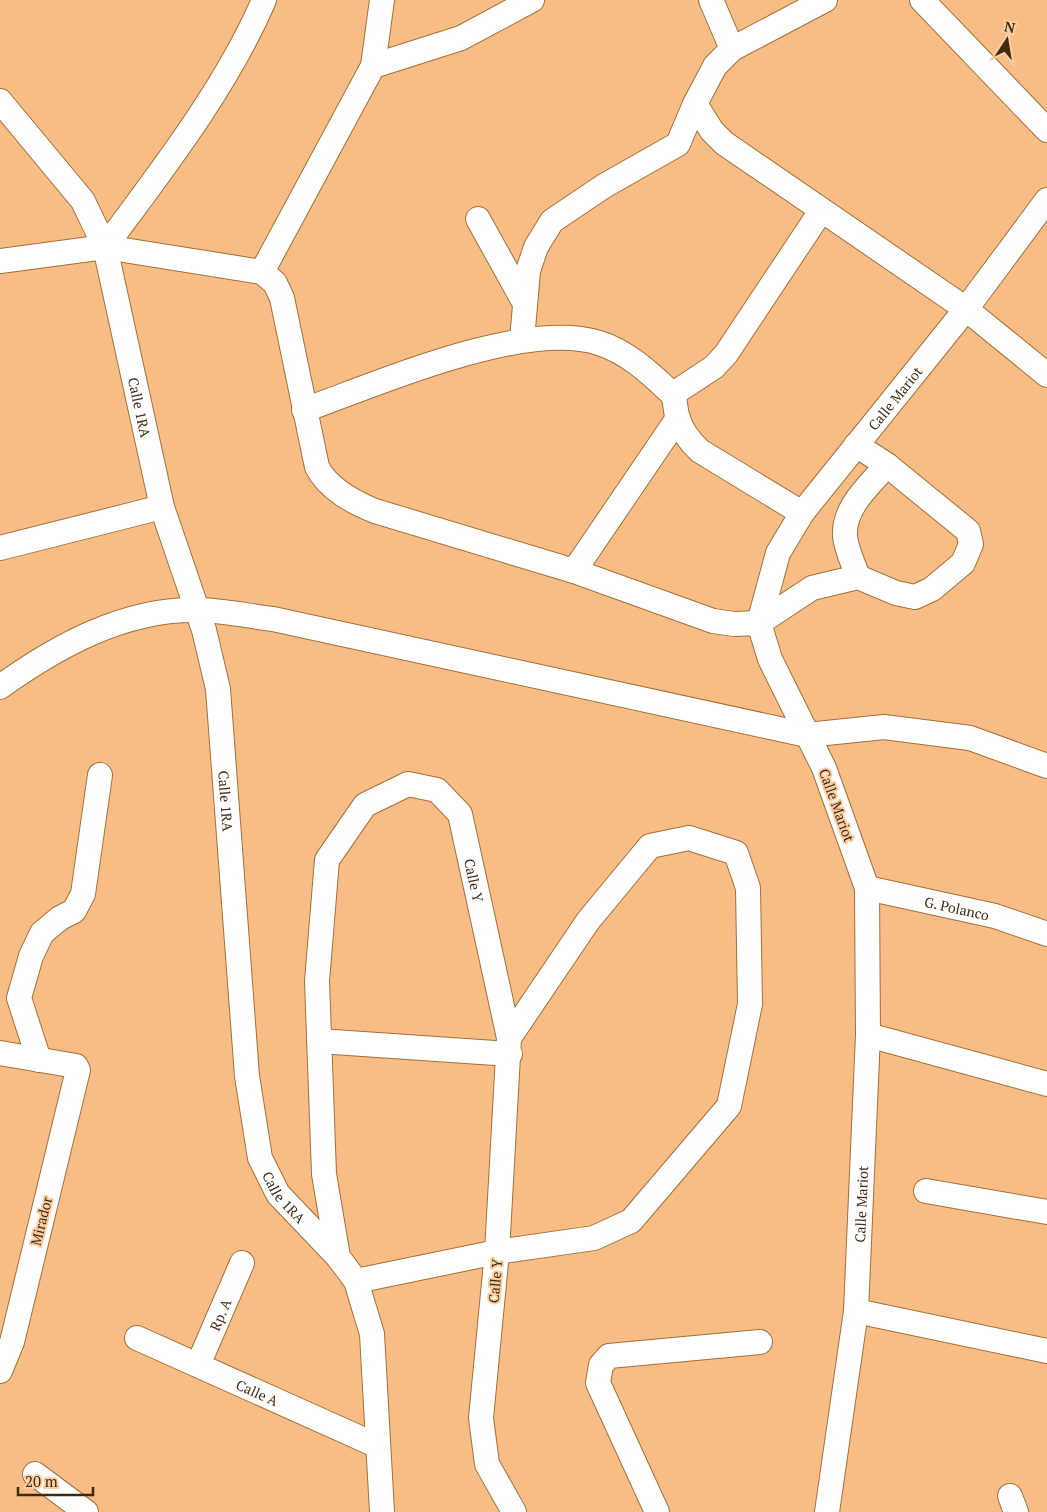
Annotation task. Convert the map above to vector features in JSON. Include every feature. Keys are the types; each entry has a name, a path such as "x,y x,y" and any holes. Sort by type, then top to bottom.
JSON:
{"street":[{"path":"106,247 170,160 249,35 264,0"},
{"path":"262,272 373,66 382,0"},
{"path":"373,66 461,38 532,0"},
{"path":"711,0 732,49"},
{"path":"522,340 527,277 536,247 552,221 604,186 674,148 681,140 695,104 715,66 732,49 825,0"},
{"path":"922,0 1047,130"},
{"name":"Calle 1RA","path":"0,101 83,202 106,247 162,506 197,610 218,689 247,1076 260,1158 278,1194 338,1257 356,1281 372,1334 382,1512"},
{"path":"695,104 712,131 724,143 966,309 1047,375"},
{"name":"Calle Mariot","path":"827,1512 856,1311 868,1035 867,888 824,768 770,659 759,623 778,553 802,513 966,309 1046,204"},
{"path":"673,394 714,367 726,354 821,211"},
{"path":"478,219 524,302"},
{"path":"0,261 106,247 262,272 275,284 282,298 317,467 321,476 352,500 375,511 574,571 713,621 729,624 759,623 812,588 858,577 896,593 915,597 932,589 963,563 971,544 968,531 887,465 856,445"},
{"path":"304,410 475,352 522,340 574,338 598,342 620,351 673,394 678,418 690,440 700,451 802,513"},
{"path":"574,571 678,418"},
{"path":"858,577 845,537 847,522 854,503 887,465"},
{"path":"0,548 162,506"},
{"path":"0,687 39,659 92,632 120,622 163,612 197,610 273,619 807,735 884,727 970,738 1047,766"},
{"path":"0,1053 39,1060 19,998 32,956 42,933 60,918 74,911 83,894 100,775"},
{"name":"Calle Y","path":"338,1257 324,1174 317,981 327,860 365,805 408,784 436,790 460,814 509,1046 497,1252 481,1418 487,1464 514,1512"},
{"path":"319,1041 509,1046 588,921 650,846 689,838 736,853 748,888 750,1004 728,1106 631,1221 594,1238 497,1252 356,1281"},
{"name":"G. Polanco","path":"867,888 995,916 1047,934"},
{"path":"868,1035 1047,1084"},
{"name":"Mirador","path":"0,1370 12,1342 78,1070 76,1066 39,1060"},
{"path":"926,1191 1047,1212"},
{"name":"Rp. A","path":"198,1365 242,1263"},
{"path":"856,1311 1047,1351"},
{"name":"Calle A","path":"137,1338 378,1446"},
{"path":"657,1512 598,1383 601,1365 609,1356 760,1342"},
{"path":"35,1474 86,1512"}]}
